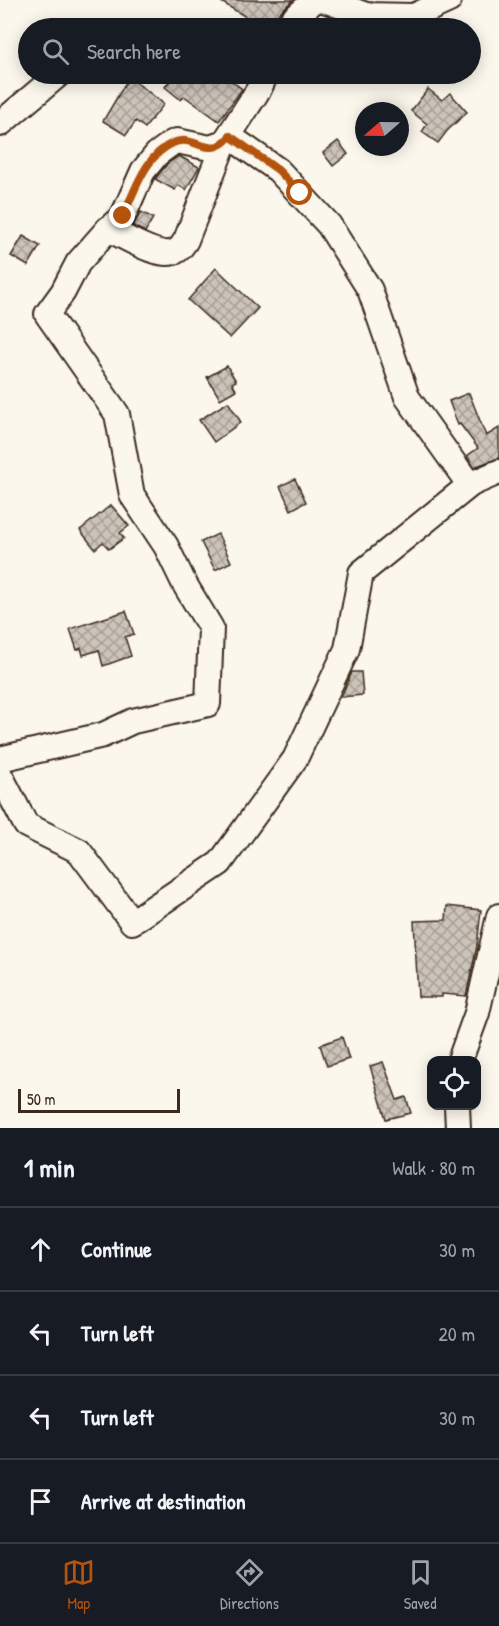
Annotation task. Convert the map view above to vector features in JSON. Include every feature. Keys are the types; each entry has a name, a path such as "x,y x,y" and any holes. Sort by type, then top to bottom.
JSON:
{"street":[{"path":"294,18 315,0"},
{"path":"324,0 366,15 414,16 449,0"},
{"path":"0,124 47,84"},
{"path":"108,229 165,254 179,250 186,240 227,139 261,84"},
{"path":"0,759 103,735 133,721 208,704 211,628 183,583 166,546 132,495 117,414 47,314 63,292 78,263 108,229 123,216 143,171 158,154 172,143 185,142 210,148 227,139"},
{"path":"227,139 278,170 329,225 370,290 407,397 471,484"},
{"path":"0,775 26,825 79,851 132,922 220,863 296,759 347,649 362,573 471,484 499,472"},
{"path":"461,1056 477,1013 499,916"},
{"path":"458,1110 458,1128"}],"building":[{"path":"218,0 293,0 279,13 277,18 248,18"},
{"path":"125,84 138,84 164,104 145,128 136,121 126,135 103,121"},
{"path":"167,84 235,84 242,89 219,121 184,96 181,100 165,87"},
{"path":"428,89 442,100 450,93 467,112 438,143 422,132 427,124 411,111"},
{"path":"338,141 348,154 333,166 323,153"},
{"path":"179,156 199,167 186,190 178,185 175,190 155,179 167,164"},
{"path":"141,212 153,218 145,232 133,226"},
{"path":"23,236 40,246 28,266 11,256"},
{"path":"216,268 258,308 230,338 188,300"},
{"path":"227,366 236,381 232,383 236,390 220,399 207,377"},
{"path":"469,393 486,436 499,428 499,458 474,467 467,456 478,448 460,424 458,425 449,401"},
{"path":"228,402 241,422 214,442 199,420"},
{"path":"295,479 306,502 291,510 280,486"},
{"path":"111,505 129,526 120,533 124,538 109,549 103,542 95,549 80,530"},
{"path":"218,534 231,562 215,570 201,542"},
{"path":"126,611 134,634 125,637 131,656 103,666 99,650 83,655 81,648 77,650 70,629"},
{"path":"352,672 361,672 363,695 341,697"},
{"path":"447,906 481,910 477,946 466,996 442,994 442,997 418,997 414,921 446,920"},
{"path":"342,1037 349,1059 327,1066 320,1045"},
{"path":"383,1062 397,1100 406,1097 411,1113 386,1119 370,1066"}],"route":[{"path":"123,216 143,171 158,154 177,141 210,148 224,143 230,136 278,170 300,193"}]}
